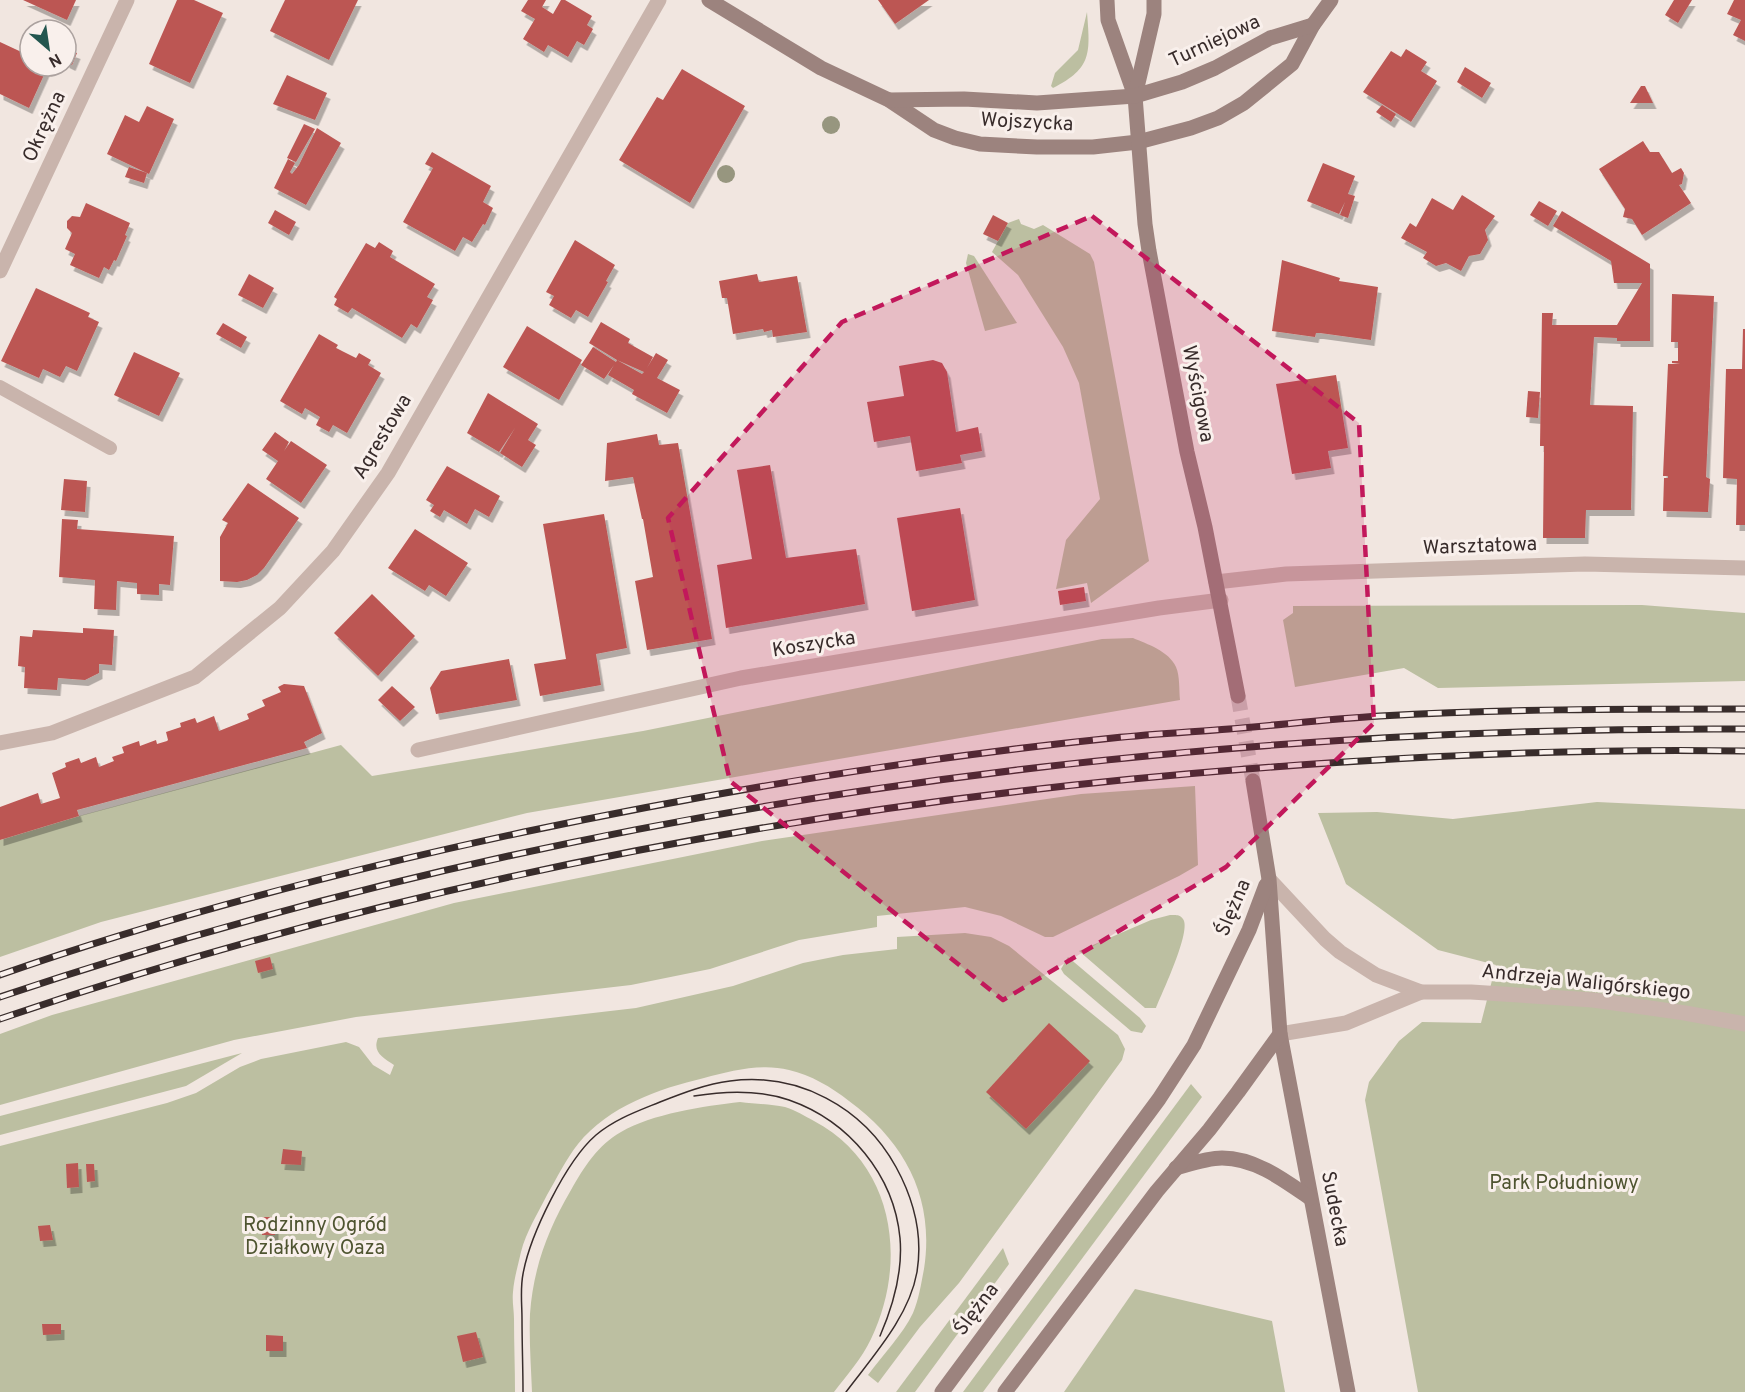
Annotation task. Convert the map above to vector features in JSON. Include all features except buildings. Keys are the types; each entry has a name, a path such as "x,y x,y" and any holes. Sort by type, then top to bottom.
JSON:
{"main road":[{"name":"Wojszycka","path":"709,0 821,68 889,100 934,130 954,138 981,144 1018,147 1093,147 1138,142"},
{"name":"Wyścigowa","path":"1107,0 1108,20 1135,96 1149,251 1186,452 1221,600 1238,696"},
{"name":"Wyścigowa","path":"1135,96 1154,14 1154,0"},
{"path":"1138,142 1191,128 1218,118 1244,103 1292,64 1313,25 1331,0"},
{"name":"Turniejowa","path":"1135,96 1182,82 1215,68 1270,38 1313,25"},
{"name":"Wojszycka","path":"889,100 964,99 1036,103 1135,96"},
{"path":"1253,781 1269,879"},
{"name":"Ślężna","path":"1269,879 1280,1034"},
{"name":"Ślężna","path":"942,1392 1159,1099 1182,1064 1203,1029 1249,930 1269,879"},
{"path":"1005,1392 1089,1279 1176,1168 1209,1130 1280,1034"},
{"name":"Sudecka","path":"1280,1034 1348,1392"},
{"path":"1176,1168 1220,1158 1235,1160 1271,1172 1310,1197"}],"street":[{"name":"Okrężna","path":"0,271 127,0"},
{"name":"Agrestowa","path":"0,743 52,733 195,677 280,608 333,551 388,473 659,0"},
{"name":"Warsztatowa","path":"1216,582 1286,574 1573,564 1745,568"},
{"name":"Koszycka","path":"418,750 741,678 1159,608 1221,600"},
{"name":"Andrzeja Waligórskiego","path":"1269,879 1324,939 1340,952 1376,975 1421,992 1471,992 1593,1000 1745,1024"},
{"name":"Andrzeja Waligórskiego","path":"1280,1034 1346,1023 1421,992"}],"lane":[{"path":"0,387 110,448"}],"highlighted area":[{"path":"1092,216 1359,423 1374,723 1226,867 1003,1000 730,781 668,518 842,322"}],"green space":[{"path":"1087,12 1089,38 1086,58 1076,73 1053,88 1051,86 1055,73 1078,50"},
{"path":"1019,219 1021,224 1034,229 1043,225 1090,254 1094,262 1149,561 1091,603 1087,583 1056,589 1066,540 1100,499 1079,383 1063,347 1018,275 992,252 1008,223"},
{"path":"968,254 974,256 1017,323 985,331 966,263"},
{"path":"1642,605 1745,613 1745,681 1438,688 1404,668 1295,687 1283,620 1293,613 1293,606"},
{"path":"1133,638 1157,649 1173,661 1178,675 1180,700 527,813 101,922 0,957 0,840 79,816 341,745 372,776 643,731 1102,639"},
{"path":"1195,786 1198,865 1053,937 1045,937 1001,916 965,907 877,916 877,927 799,940 710,969 631,985 356,1017 234,1040 0,1105 0,1034 52,1015 454,903 762,841 1081,794"},
{"name":"Park Południowy","path":"1597,802 1745,809 1745,1392 1418,1392 1365,1100 1369,1082 1399,1041 1422,1022 1481,1023 1496,965 1438,950 1346,884 1318,813 1377,812 1453,819"},
{"path":"1170,915 1179,916 1185,925 1180,948 1156,1008 1145,1008 1079,951 1151,920"},
{"name":"Rodzinny Ogród Działkowy Oaza","path":"965,933 991,937 1009,946 1118,1035 1125,1049 1122,1060 959,1283 920,1327 878,1383 868,1375 909,1321 920,1291 926,1243 925,1219 920,1195 912,1174 900,1153 869,1117 835,1091 813,1078 789,1070 768,1067 725,1073 687,1082 652,1094 619,1109 604,1119 578,1144 547,1195 529,1230 521,1252 513,1295 515,1392 0,1392 0,1146 167,1103 196,1093 240,1067 261,1059 346,1042 359,1047 373,1065 390,1075 394,1065 378,1051 376,1047 378,1038 636,1008 733,986 803,963 843,955 897,949 897,937"},
{"path":"1068,957 1140,1018 1146,1026 1142,1033 1131,1031 1064,974 1061,969"},
{"path":"242,1053 186,1086 0,1135 0,1116"},
{"path":"1191,1084 1202,1097 983,1392 963,1392"},
{"path":"740,1102 785,1107 814,1121 841,1140 862,1162 877,1189 887,1217 891,1248 889,1278 882,1309 871,1339 859,1360 834,1392 532,1392 530,1314 534,1281 555,1220 586,1165 613,1137 647,1120"},
{"path":"1003,1248 1009,1264 915,1392 896,1392"},
{"path":"1135,1289 1272,1321 1285,1392 1064,1392"}],"tunnel":[{"path":"1238,696 1253,781"}],"tram line":[{"path":"523,1392 521,1291 523,1274 541,1220 573,1162 596,1135 627,1116 703,1087 721,1082 755,1080 780,1082 804,1088 847,1111 866,1127 882,1146 896,1167 912,1204 919,1244 919,1258 913,1289 889,1335 846,1392"},
{"path":"694,1096 742,1092 766,1094 789,1100 811,1109 831,1122 865,1153 889,1193 900,1238 901,1251 896,1289 880,1336"}],"railway":[{"path":"0,975 194,913 392,862 524,832 818,777 1039,746 1361,717 1608,709 1745,709"},
{"path":"0,997 212,931 426,875 643,828 861,791 1081,763 1302,743 1524,732 1745,729"},
{"path":"0,1019 152,970 305,927 459,888 615,855 772,826 929,803 1088,784 1246,769 1495,754 1745,751"}]}
